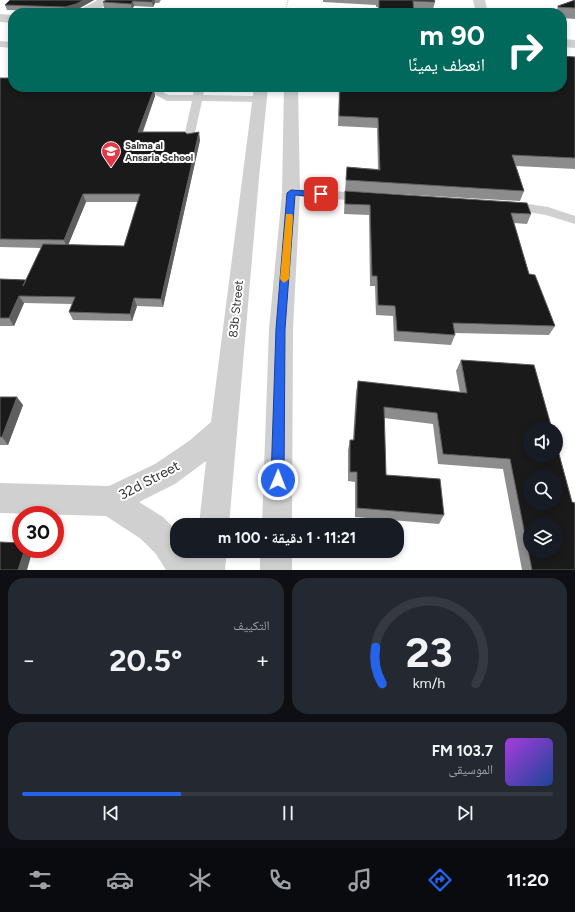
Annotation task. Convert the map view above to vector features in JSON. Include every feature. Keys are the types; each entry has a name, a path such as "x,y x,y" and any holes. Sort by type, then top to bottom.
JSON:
{"street":[{"name":"83b Street","path":"215,518 258,92"},
{"path":"277,518 281,329 291,193 291,92"},
{"path":"291,110 302,97 302,92"},
{"name":"32d Street","path":"0,498 110,500 165,474 194,455 225,427"},
{"name":"32d Street","path":"110,500 152,528 167,543 185,570"},
{"path":"209,570 210,558"},
{"path":"276,558 276,570"}],"lane":[{"path":"159,92 159,94 163,97 198,98 258,92"},
{"path":"189,137 199,92"},
{"path":"291,193 376,198"},
{"path":"501,205 532,207 575,220"}],"building":[{"path":"10,0 84,0 65,7 5,5"},
{"path":"106,0 153,0 152,2 133,1 131,4 103,2"},
{"path":"379,0 434,0 435,2 413,1 414,8 379,8"},
{"path":"575,0 575,8 558,7 558,6"},
{"path":"567,56 575,57 575,158 512,155 524,191 346,180 347,167 380,170 378,118 339,116 340,92 567,92"},
{"name":"Salma al Ansaria School","path":"0,78 8,78 8,92 153,92 138,132 185,132 187,134 199,132 161,299 134,298 130,314 69,312 75,297 19,296 9,318 0,318 0,279 26,280 43,244 124,246 140,194 83,194 64,240 0,239"},
{"path":"345,191 527,203 531,214 511,213 529,274 535,275 555,326 453,323 455,335 397,331 395,306 378,305 377,276 372,276 370,205 345,204"},
{"path":"461,360 534,365 550,422 523,422 523,462 561,462 572,502 575,503 575,570 532,570 530,558 563,558 563,518 523,518 523,525 510,459 443,454 437,413 384,407 386,475 440,479 444,515 357,508 357,472 350,472 350,440 354,440 358,381 467,393"},
{"path":"0,397 17,397 2,437 0,437"},
{"path":"0,542 12,543 12,558 22,558 18,570 0,570"}],"slow traffic":[{"path":"284,279 289,216"}],"place":[{"name":"Salma al Ansaria School","path":"111,168"}],"route":[{"path":"278,480 281,329 291,193 321,194"}]}
